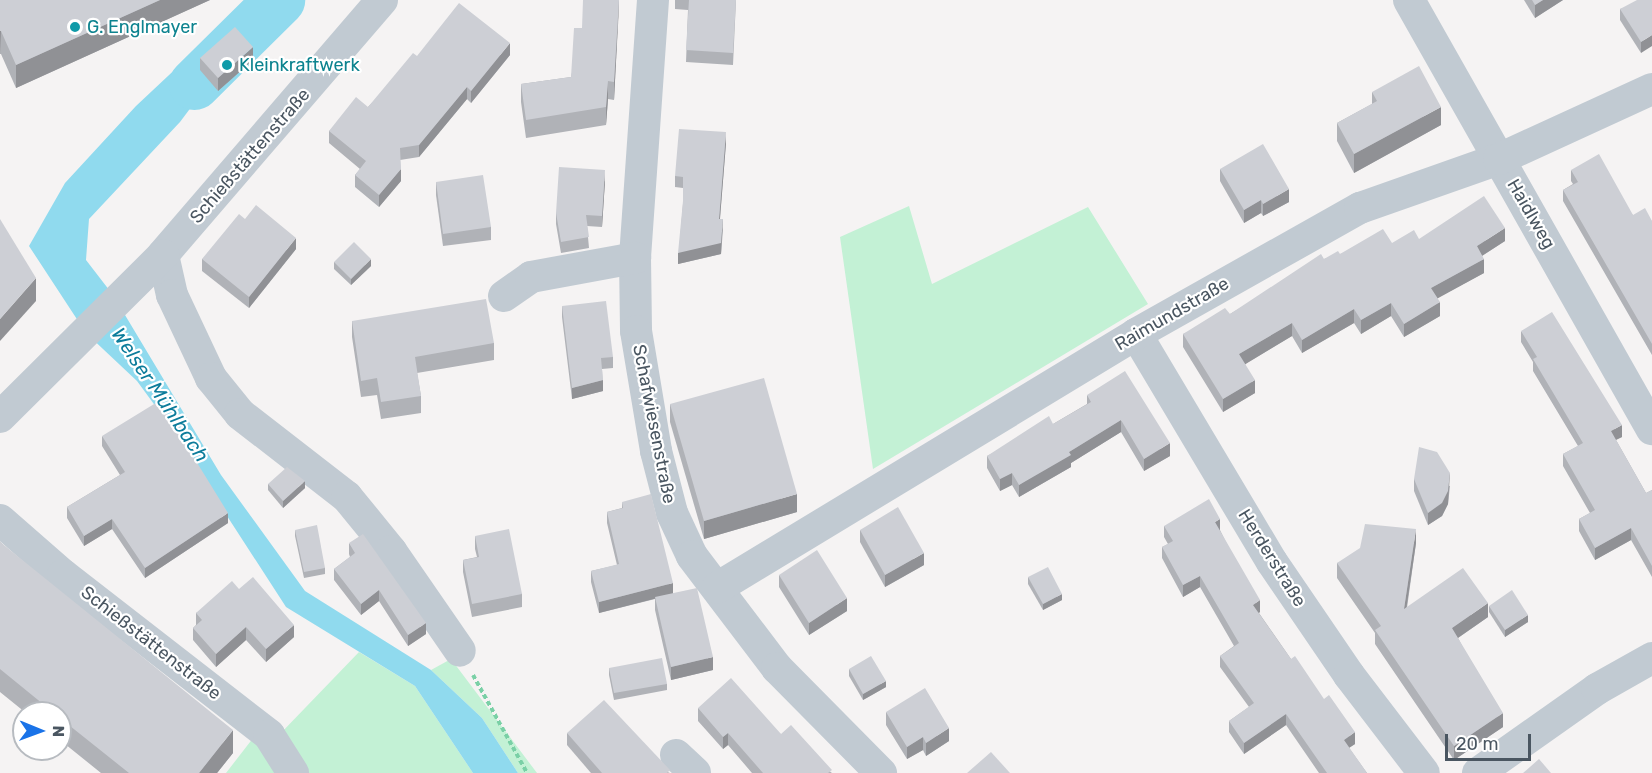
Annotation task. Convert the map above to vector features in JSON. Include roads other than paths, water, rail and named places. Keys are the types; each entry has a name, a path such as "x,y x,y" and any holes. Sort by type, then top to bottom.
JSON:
{"street":[{"name":"Schießstättenstraße","path":"0,417 163,255 382,0"},
{"name":"Schafwiesenstraße","path":"653,0 635,258 636,332 656,451 672,513 692,556 777,668 881,773"},
{"name":"Haidlweg","path":"1409,0 1652,429"},
{"name":"Raimundstraße","path":"717,588 1136,333 1360,208 1499,159 1652,89"},
{"path":"163,255 172,295 211,378 240,414 347,497 391,551 460,651"},
{"path":"504,296 531,277 635,258"},
{"name":"Herderstraße","path":"1136,333 1272,562 1348,675 1424,773"},
{"name":"Schießstättenstraße","path":"0,520 63,575 269,735 292,773"},
{"path":"1478,773 1597,689 1652,658"}],"water":[{"path":"249,0 298,0 260,37 251,28 203,74 204,90 180,122 89,219 86,260 113,295 221,475 305,591 431,670 482,718 518,773 473,773 415,686 286,607 159,411 137,381 86,333 29,246 65,183 136,106"}],"waterway":[{"name":"Welser Mühlbach","path":"194,84 279,0"}],"place":[{"name":"G. Englmayer","path":"75,27"},
{"name":"Kleinkraftwerk","path":"227,65"}]}
